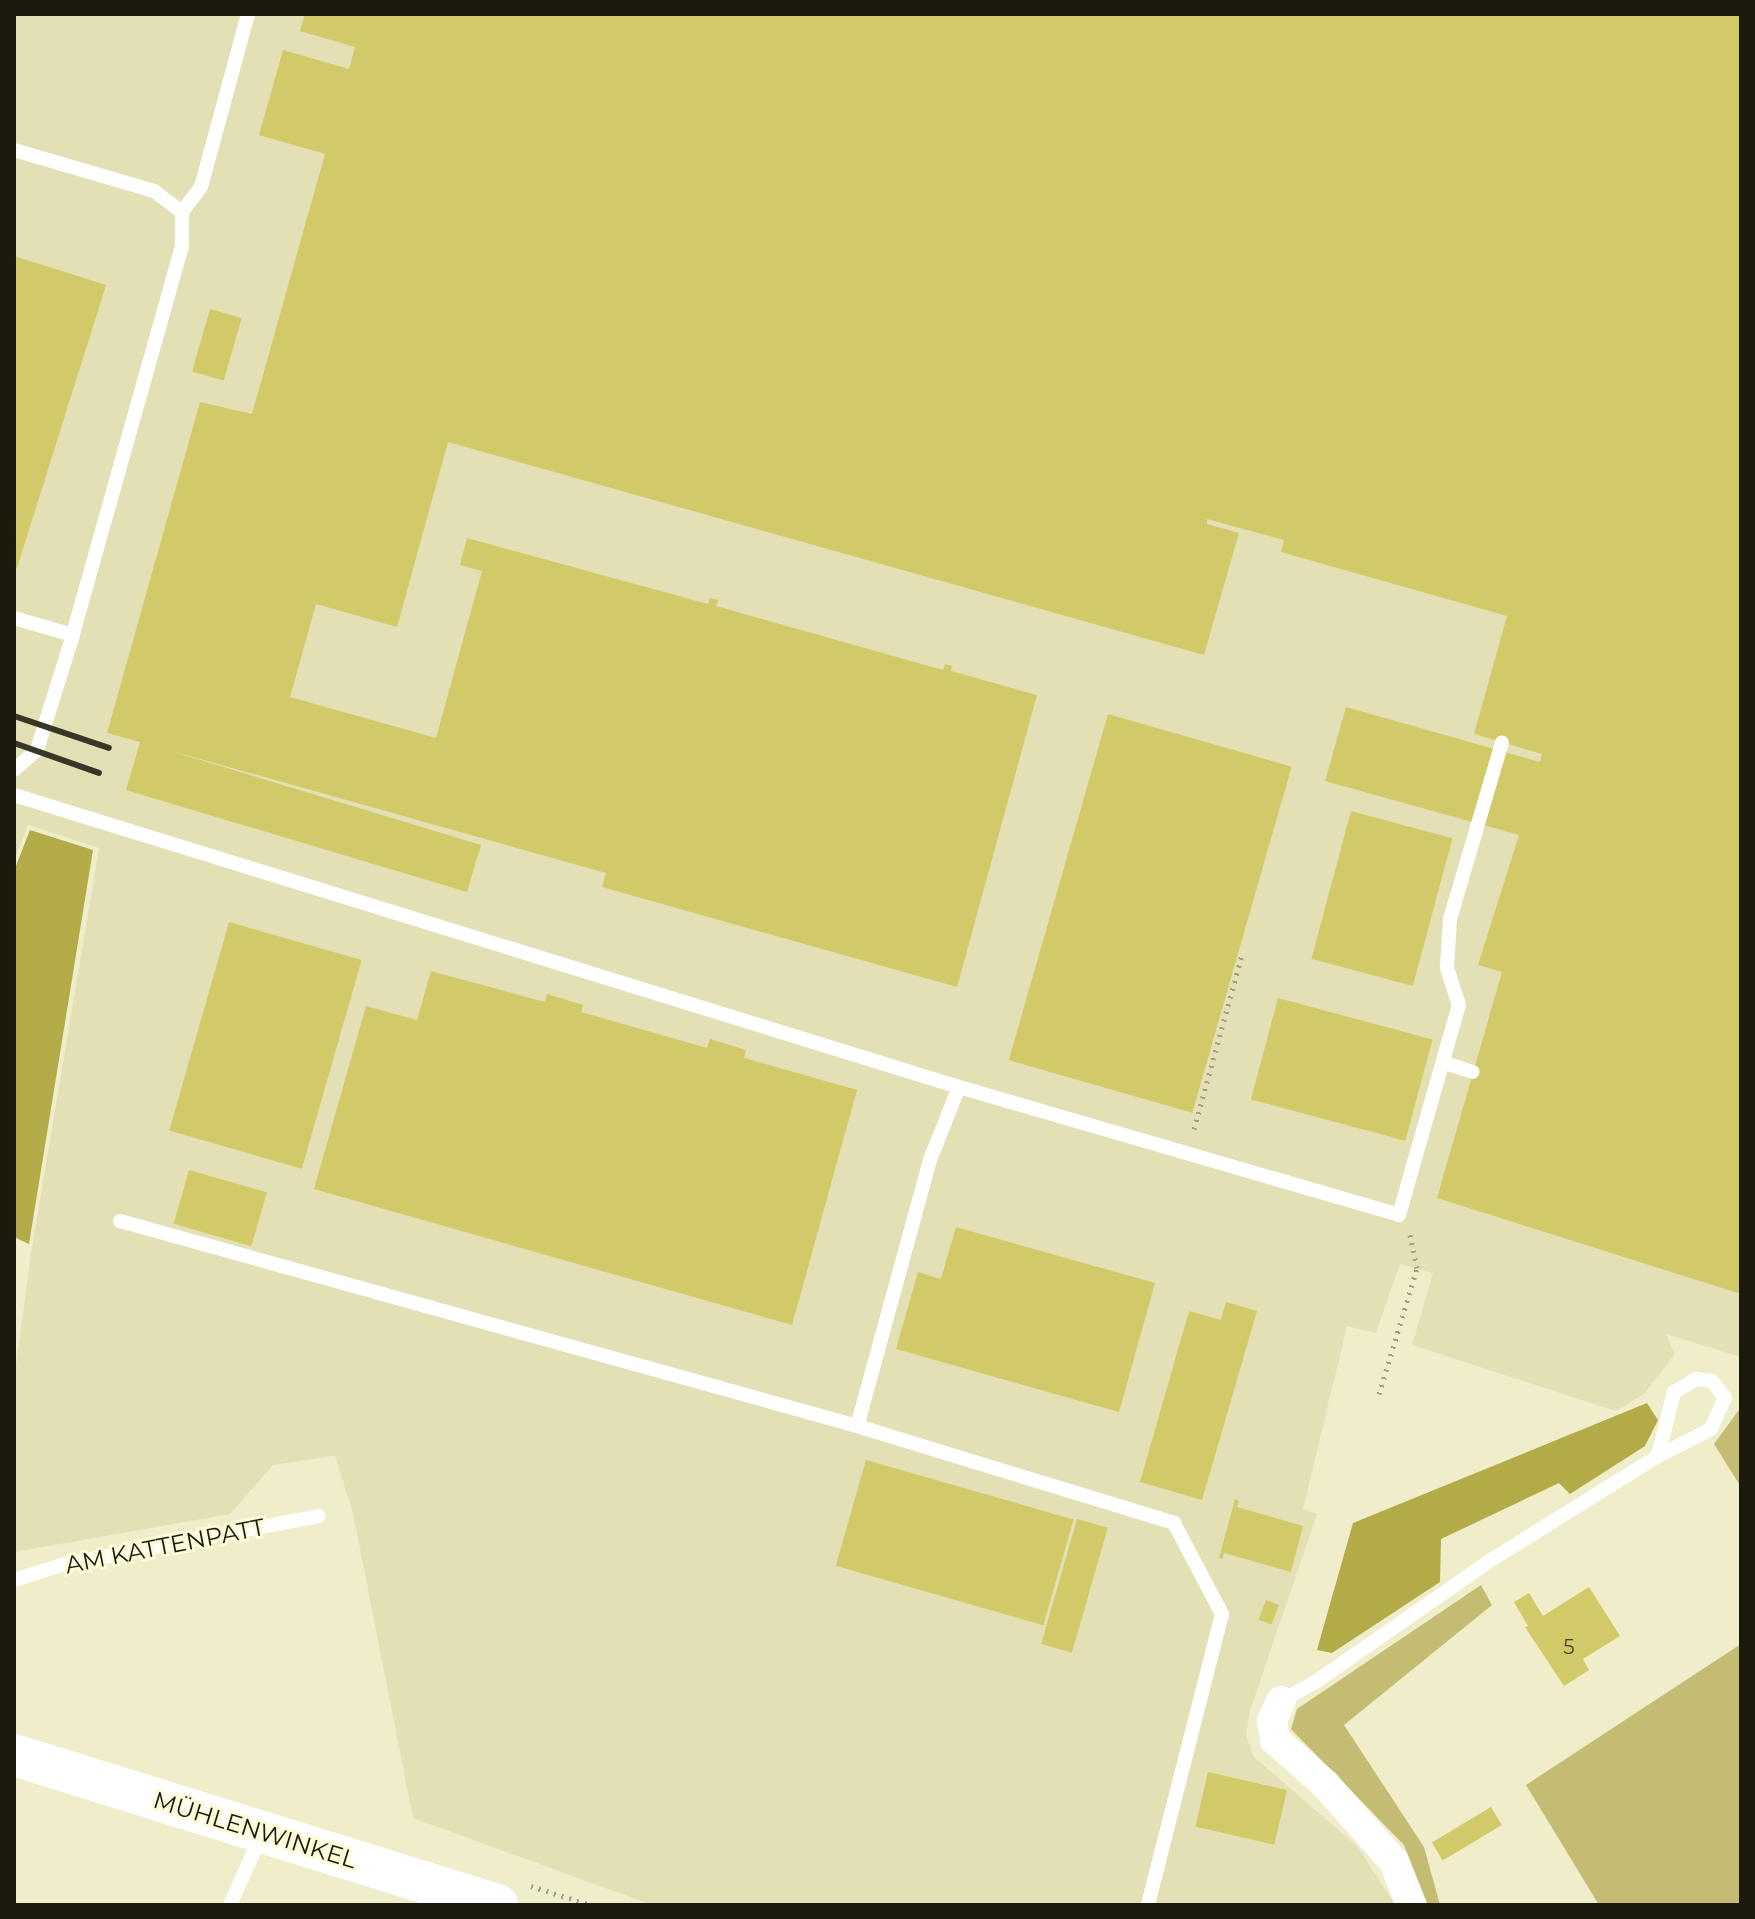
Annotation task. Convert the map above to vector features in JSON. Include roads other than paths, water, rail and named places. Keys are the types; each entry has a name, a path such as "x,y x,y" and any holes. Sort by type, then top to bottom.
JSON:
{"street":[{"path":"1281,1701 1272,1721 1275,1740 1325,1784 1394,1862 1411,1905"},
{"name":"MÜHLENWINKEL","path":"14,1755 497,1905"}],"lane":[{"path":"14,770 37,750 73,635 182,246 182,212 201,187 248,14"},
{"path":"14,150 154,191 182,212"},
{"path":"14,618 73,635"},
{"path":"14,795 959,1087 1399,1215 1445,1063 1459,1005 1447,967 1450,919 1502,742"},
{"path":"1445,1063 1473,1072"},
{"path":"857,1426 930,1160 959,1087"},
{"path":"120,1221 857,1426 1174,1523 1222,1614 1148,1905"},
{"path":"1281,1701 1314,1683 1491,1560 1658,1456 1711,1429 1725,1398 1712,1381 1696,1379 1674,1392 1658,1456"},
{"name":"AM KATTENPATT","path":"14,1580 65,1564 318,1516"},
{"path":"230,1905 263,1832"}],"railway":[{"path":"14,716 109,748"},
{"path":"14,743 99,773"}]}
